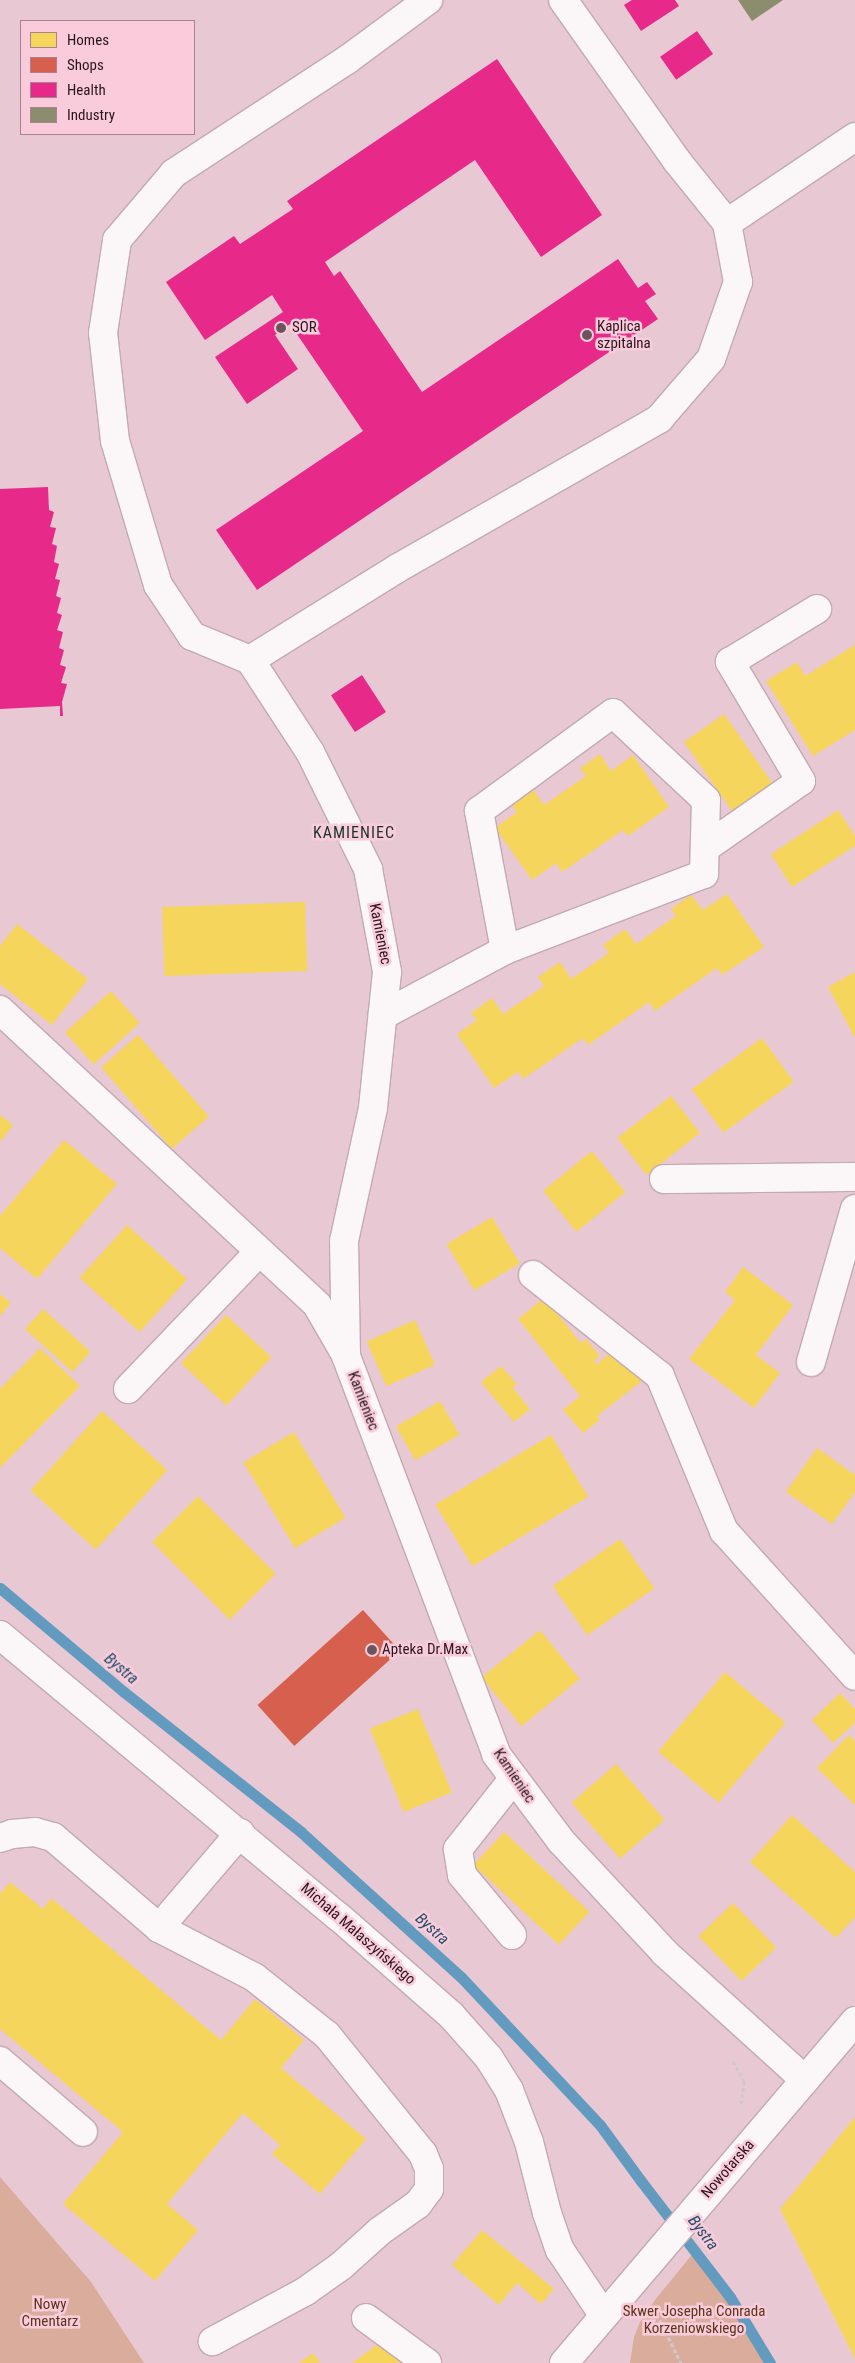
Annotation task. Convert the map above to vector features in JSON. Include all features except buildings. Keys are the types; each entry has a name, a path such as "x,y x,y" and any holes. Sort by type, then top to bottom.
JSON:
{"street":[{"path":"428,0 347,60 174,173 117,240 103,333 116,441 158,585 192,636 250,660 398,568 659,419 712,359 738,282 728,223 677,161 563,0"},
{"path":"728,223 855,137"},
{"path":"705,848 801,781 730,662 817,608"},
{"name":"Kamieniec","path":"250,660 310,752 368,869 387,972 373,1108 344,1241 346,1356"},
{"path":"383,1015 504,950 704,874 706,800 613,713 479,811 504,950"},
{"name":"Kamieniec","path":"0,1010 316,1305 346,1356 496,1754 561,1842 664,1953 805,2080"},
{"path":"664,1179 855,1176"},
{"path":"811,1362 855,1209"},
{"path":"128,1389 259,1252"},
{"path":"533,1275 660,1376 724,1531 855,1676"},
{"name":"Michała Małaszyńskiego","path":"1,1639 240,1833 451,2015 489,2058 509,2090 529,2142 547,2214 560,2250 604,2316"},
{"path":"512,1934 462,1875 458,1849 514,1778"},
{"path":"0,1838 12,1834 35,1832 52,1837 159,1928 254,1977 327,2035 423,2154 429,2170 429,2189 418,2204 380,2231 341,2266 306,2291 213,2341"},
{"path":"159,1928 240,1833"},
{"name":"Nowotarska","path":"573,2359 604,2316 644,2268 855,2021"},
{"path":"0,2061 83,2132"},
{"path":"366,2318 427,2363"}],"path":[{"path":"736,2112 741,2105 744,2081 732,2058 755,2034"},
{"path":"653,2307 681,2363"}],"green space":[{"name":"Nowy Cmentarz","path":"0,2177 91,2282 144,2363 0,2363"},
{"name":"Skwer Josepha Conrada Korzeniowskiego","path":"695,2251 730,2297 770,2363 630,2363 634,2337 640,2322 655,2300"}],"waterway":[{"name":"Bystra","path":"0,1588 124,1692 301,1832 461,1977 600,2125 730,2297 770,2363"}],"place":[{"name":"SOR","path":"281,328"},
{"name":"Kaplica szpitalna","path":"587,335"},
{"name":"Apteka Dr.Max","path":"372,1650"}],"district":[{"name":"KAMIENIEC","path":"354,833"}]}
